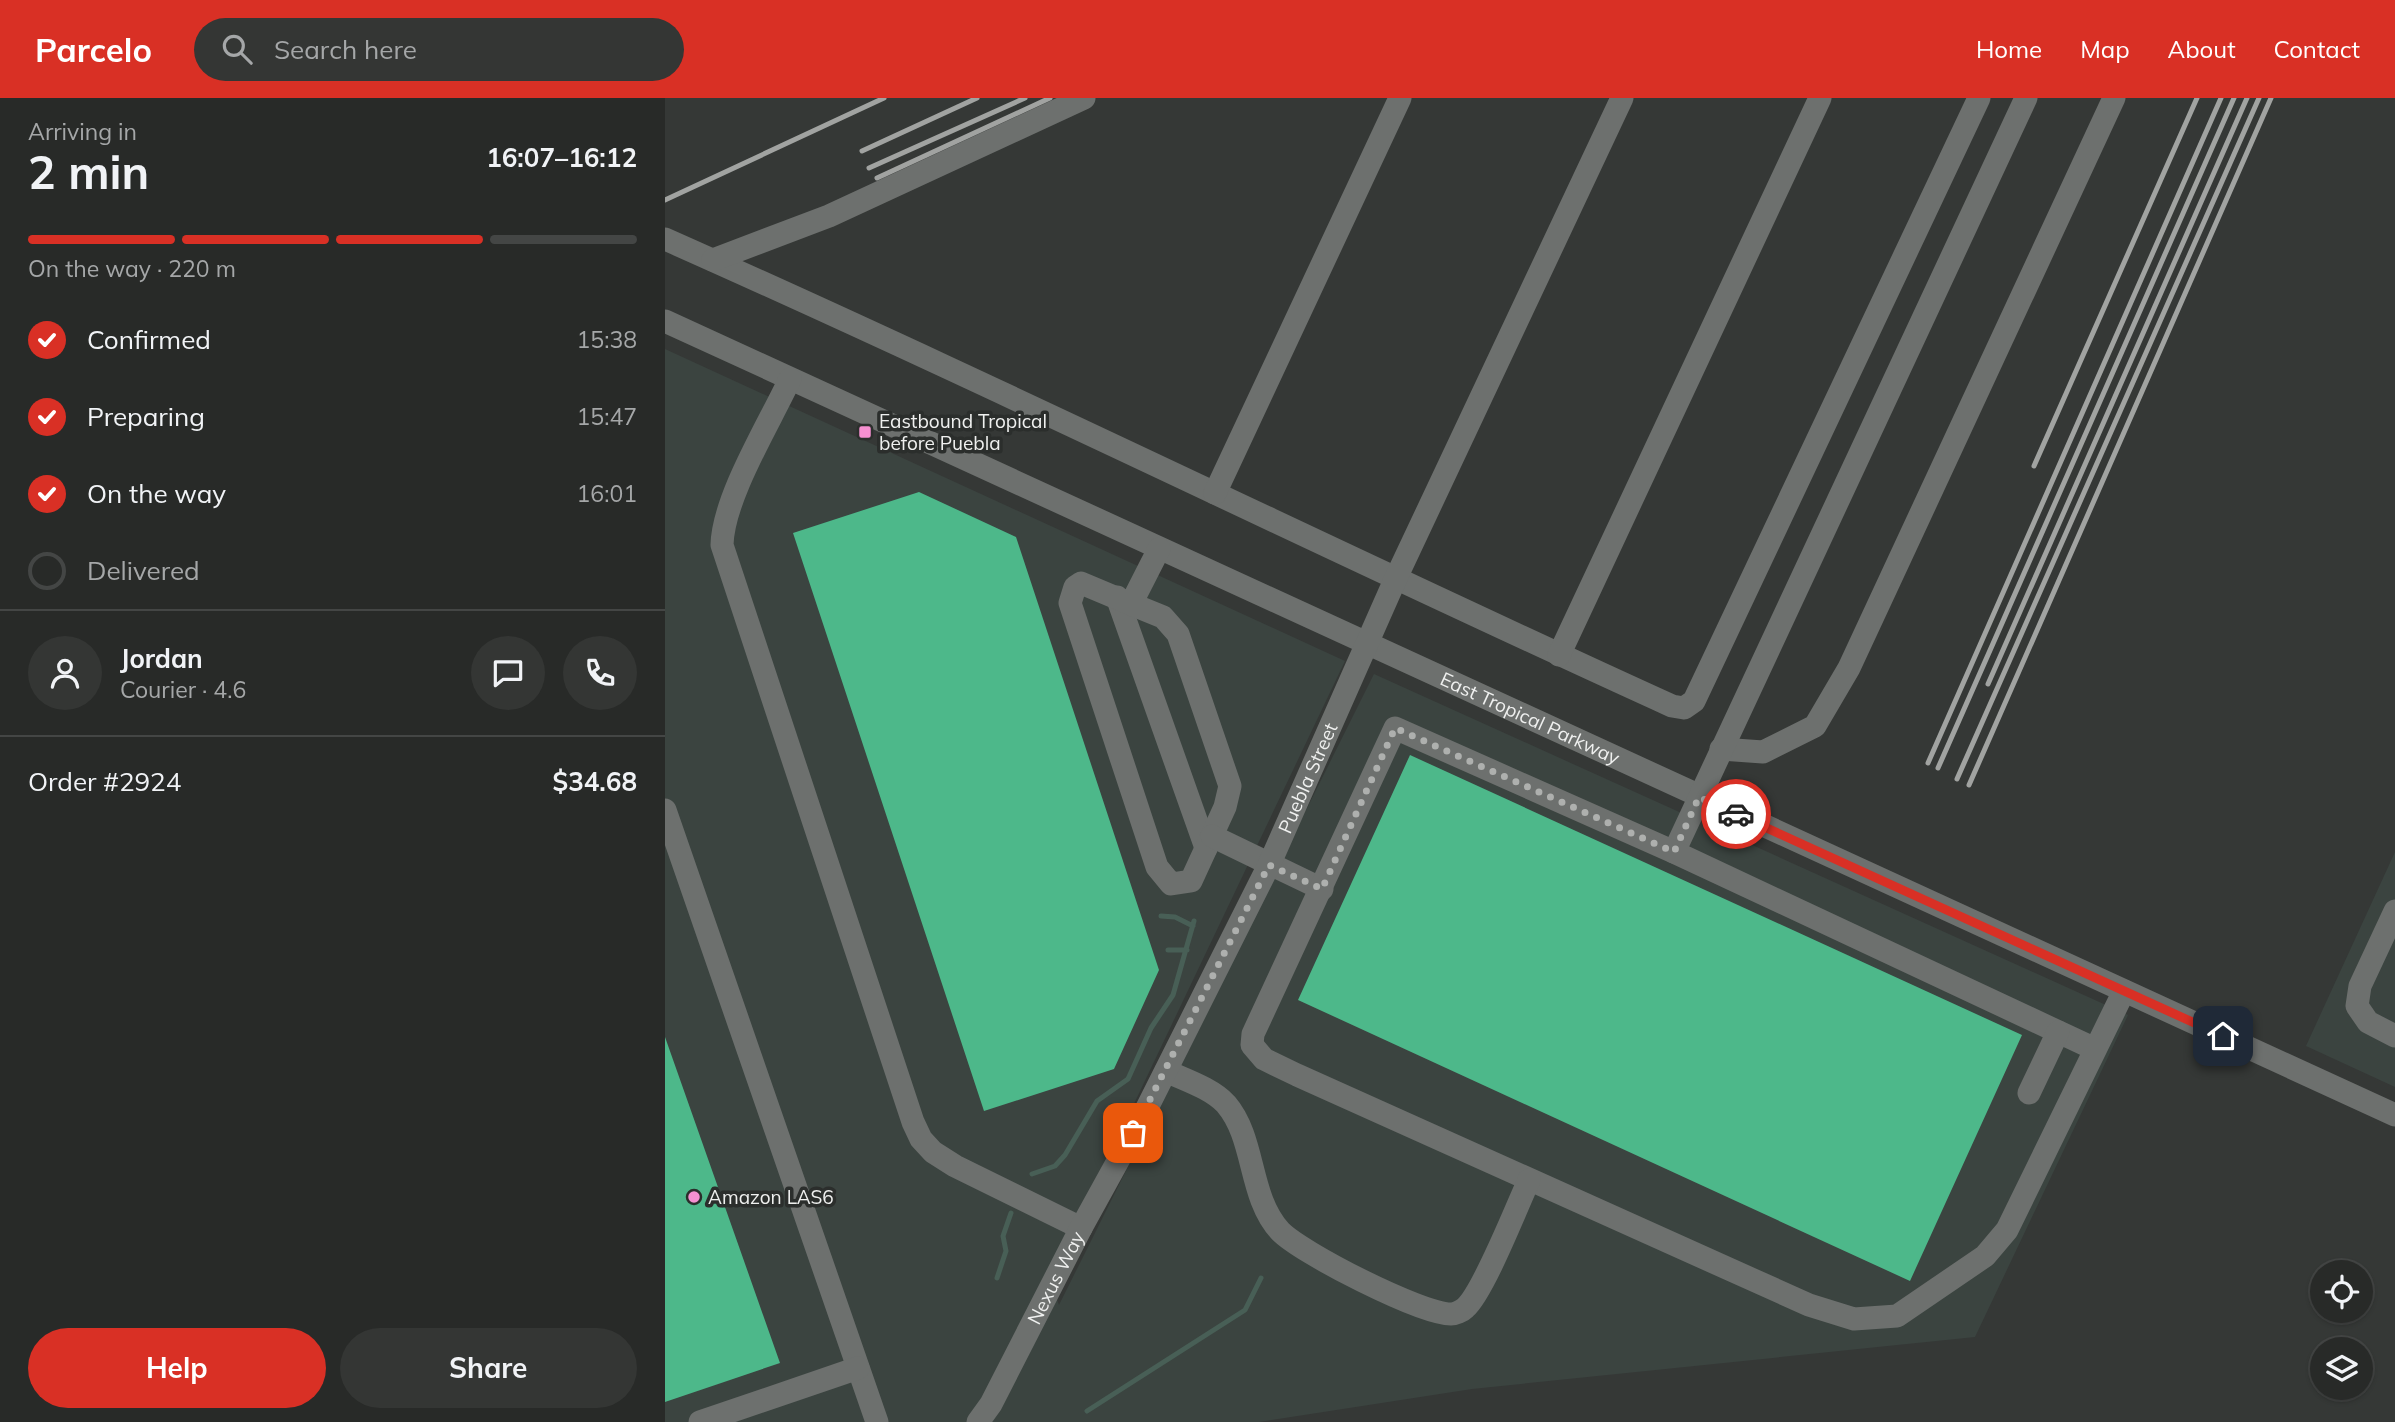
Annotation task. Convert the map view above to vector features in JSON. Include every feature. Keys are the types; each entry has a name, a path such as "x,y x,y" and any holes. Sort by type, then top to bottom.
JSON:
{"street":[{"path":"713,260 829,216 1084,98"},
{"path":"1215,493 1400,98"},
{"name":"Puebla Street","path":"1133,1133 1269,865 1395,580 1622,98"},
{"path":"1559,655 1820,98"},
{"path":"665,239 1215,493 1395,580 1672,706 1684,708 1694,701 1979,98"},
{"path":"1674,852 2027,98"},
{"path":"1721,749 1763,752 1815,726 1849,668 2114,98"},
{"name":"East Tropical Parkway","path":"665,321 2395,1115"},
{"path":"790,379 732,503 723,530 722,545 913,1122 921,1139 933,1152 955,1166 1081,1228"},
{"path":"1124,601 1159,549"},
{"path":"1081,583 1163,617 1178,634 1230,786 1229,797 1209,842 1191,880 1182,884 1171,884 1157,867 1070,603 1075,587 1081,583"},
{"path":"1124,601 1209,842 1322,889"},
{"path":"2095,1049 1674,852 1395,728 1253,1034 1252,1045 1264,1059 1286,1070 1809,1305 1854,1319 1897,1316 1985,1256 2007,1230 2124,991"},
{"path":"665,810 877,1422"},
{"path":"2395,911 2360,986 2357,1006 2368,1023 2395,1036"},
{"path":"2029,1093 2058,1032"},
{"path":"1166,1070 1204,1088 1224,1102 1238,1121 1264,1207 1279,1230 1303,1249 1341,1270 1436,1312 1454,1315 1466,1308 1481,1284 1529,1180"},
{"name":"Nexus Way","path":"978,1422 992,1404 1081,1228 1133,1133"},
{"path":"700,1422 858,1368"}],"shaded area":[{"path":"665,349 1345,661 1050,1280 1059,1305 1374,674 2128,1015 1975,1337 1472,1389 1259,1422 665,1422"},
{"path":"2395,852 2395,1087 2306,1046"}],"building":[{"path":"919,492 1016,537 1159,970 1114,1069 984,1111 793,533"},
{"path":"1410,755 2022,1035 1910,1281 1298,1000"},
{"name":"Amazon LAS6","path":"665,1037 780,1363 665,1402"}],"waterway":[{"path":"1161,916 1175,917 1193,926"},
{"path":"1032,1174 1055,1166 1065,1155 1097,1101 1128,1079 1151,1028 1173,995 1194,921"},
{"path":"1168,950 1187,950"},
{"path":"997,1278 1006,1251 1003,1236 1011,1213"},
{"path":"1087,1411 1245,1310 1261,1278"}],"railway":[{"path":"665,200 884,98"},
{"path":"862,151 977,98"},
{"path":"869,168 1025,98"},
{"path":"877,178 1050,98"},
{"path":"2034,466 2197,98"},
{"path":"1928,763 2221,98"},
{"path":"1938,768 2234,98"},
{"path":"1988,684 2247,98"},
{"path":"1957,779 2259,98"},
{"path":"1969,785 2271,98"}],"way so far":[{"path":"1133,1133 1269,865 1322,889 1395,728 1674,852 1699,797 1736,814"}],"place":[{"name":"Eastbound Tropical before Puebla","path":"865,432"},
{"name":"Amazon LAS6","path":"694,1197"}],"route":[{"path":"1736,814 2223,1036"}]}
